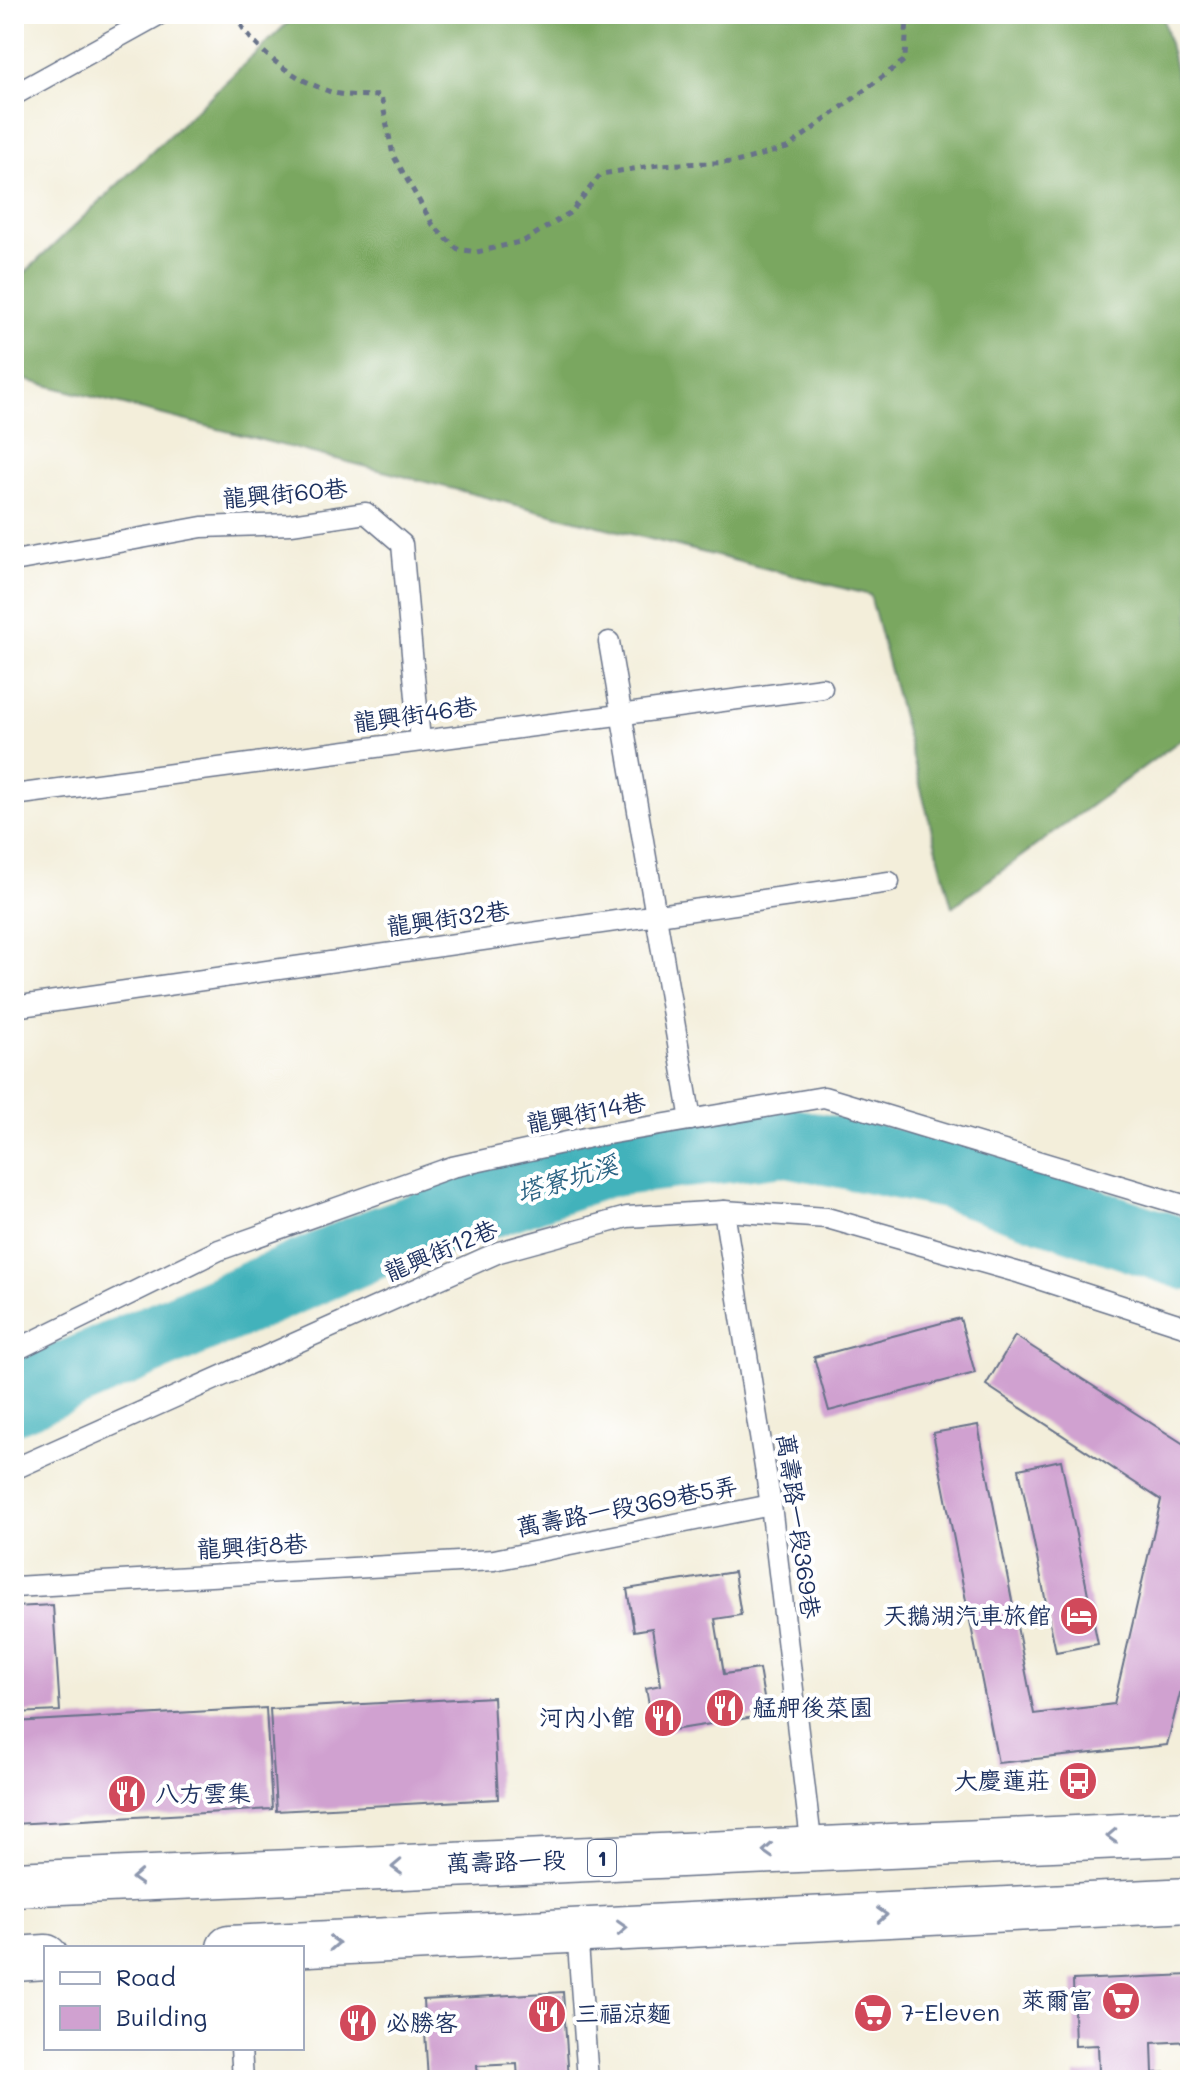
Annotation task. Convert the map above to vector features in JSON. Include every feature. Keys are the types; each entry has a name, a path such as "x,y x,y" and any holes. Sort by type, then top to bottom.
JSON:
{"main road":[{"name":"萬壽路一段","path":"14,1884 1190,1833"},
{"path":"270,1946 1190,1900"},
{"path":"14,1959 44,1957"}],"lane":[{"path":"14,95 160,14"},
{"name":"龍興街60巷","path":"14,561 202,527 291,524 366,513 402,544 420,741"},
{"path":"609,642 691,1120"},
{"name":"龍興街46巷","path":"14,795 822,688"},
{"name":"龍興街32巷","path":"14,1007 889,882"},
{"name":"龍興街14巷","path":"14,1351 219,1250 452,1167 824,1097 1190,1207"},
{"name":"龍興街12巷","path":"14,1469 499,1252 627,1217 724,1211 827,1218 1020,1273 1190,1328"},
{"name":"萬壽路一段369巷","path":"724,1211 771,1505 812,1849"},
{"name":"萬壽路一段369巷5弄","path":"494,1560 771,1505"},
{"name":"龍興街8巷","path":"14,1587 494,1560"},
{"path":"577,1930 588,2080"},
{"path":"241,2050 243,2080"}],"path":[{"path":"235,14 245,36 293,74 333,93 381,96 393,155 433,225 457,249 477,252 524,241 571,212 601,174 658,165 736,162 787,148 905,60 907,14"}],"green space":[{"path":"297,14 1162,14 1190,131 1190,733 952,907 870,595 14,377 14,283"}],"building":[{"path":"960,1318 975,1373 829,1411 814,1357"},
{"path":"1015,1336 1190,1448 1190,1654 1167,1745 998,1763 933,1433 978,1425 1034,1714 1114,1704 1161,1500 986,1385"},
{"path":"1061,1460 1098,1644 1056,1652 1019,1469"},
{"path":"734,1572 741,1615 715,1619 724,1674 759,1669 767,1715 654,1733 646,1688 661,1685 652,1628 634,1631 627,1589"},
{"path":"53,1605 60,1711 14,1713 14,1607"},
{"path":"493,1697 498,1799 276,1811 270,1709"},
{"path":"266,1708 272,1809 14,1824 14,1722"},
{"path":"1190,1975 1190,2041 1152,2043 1153,2073 1181,2072 1182,2080 1075,2080 1075,2074 1099,2072 1098,2045 1075,2046 1073,1980"},
{"path":"563,1992 569,2080 518,2080 517,2064 477,2066 478,2080 428,2080 423,2000"}],"waterway":[{"name":"塔寮坑溪","path":"14,1399 376,1243 603,1163 783,1141 950,1175 1190,1256"}],"place":[{"name":"天鵝湖汽車旅館","path":"1079,1616"},
{"name":"艋舺後菜園","path":"725,1708"},
{"name":"河內小館","path":"663,1718"},
{"name":"大慶蓮莊","path":"1078,1781"},
{"name":"八方雲集","path":"127,1794"},
{"name":"萊爾富","path":"1121,2001"},
{"name":"7-Eleven","path":"873,2013"},
{"name":"三福涼麵","path":"547,2014"},
{"name":"必勝客","path":"358,2023"}]}
